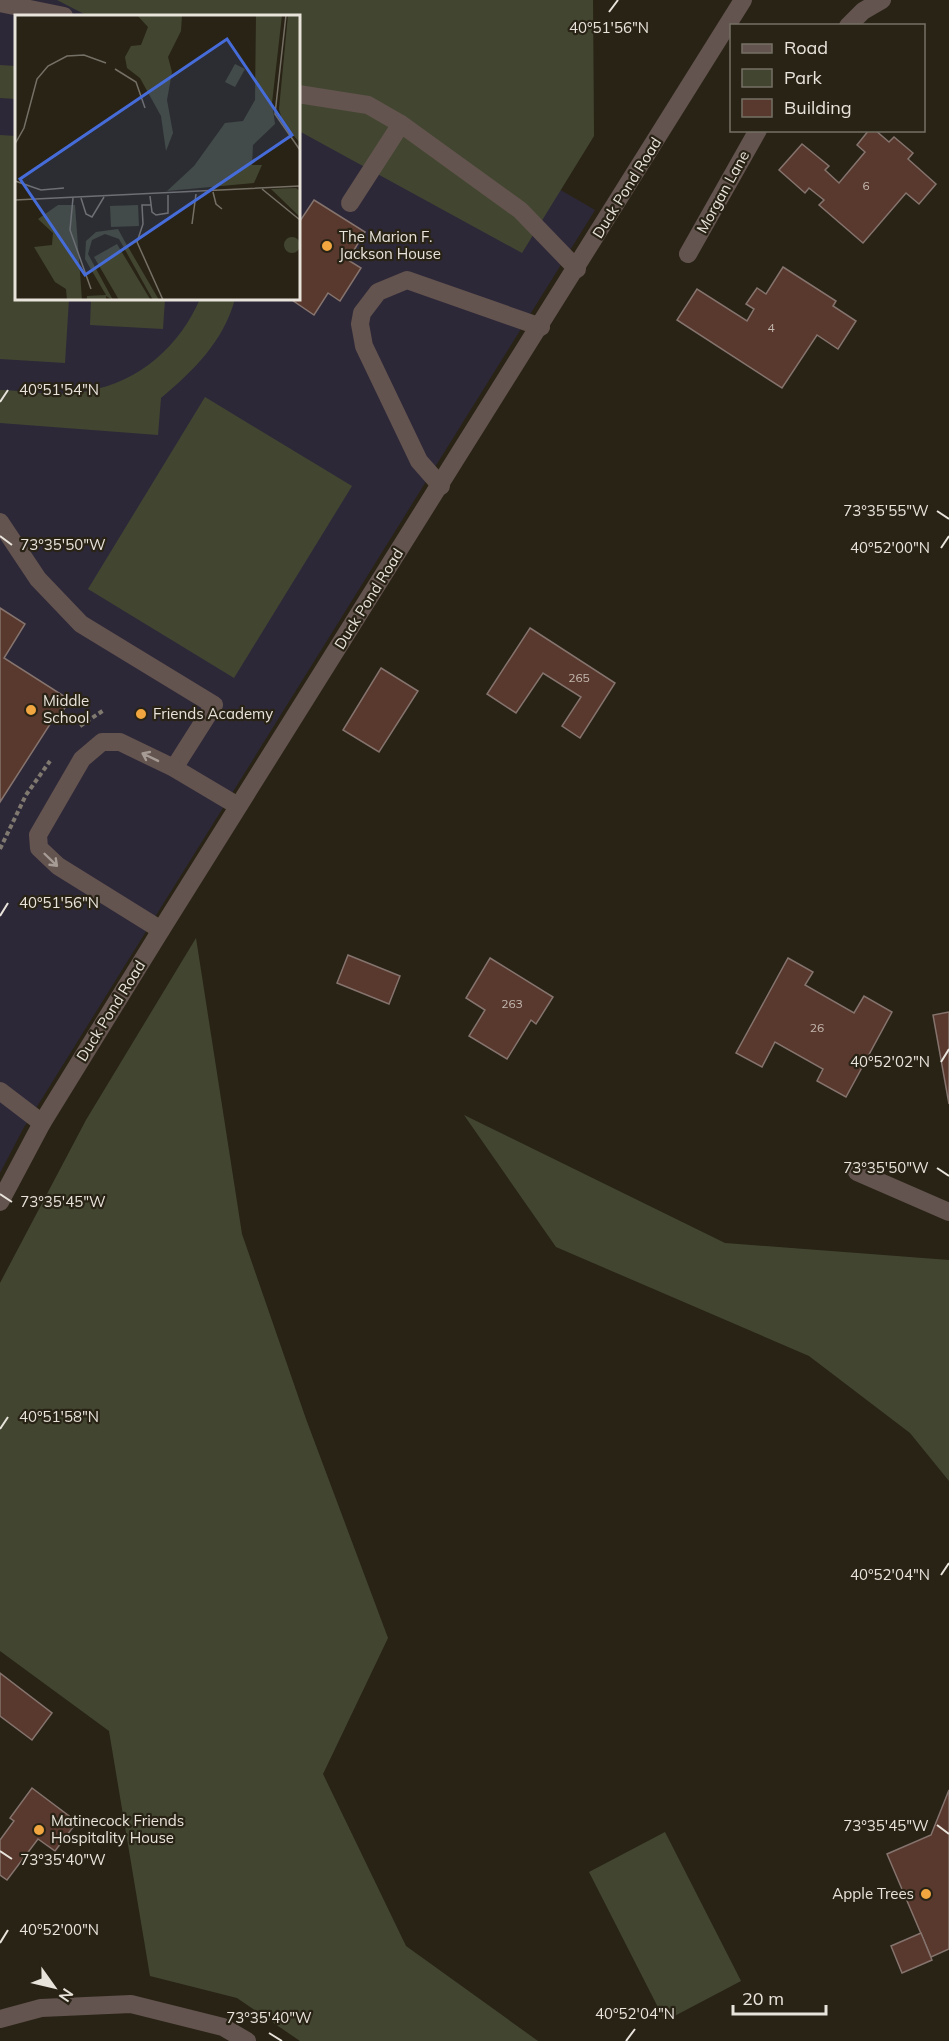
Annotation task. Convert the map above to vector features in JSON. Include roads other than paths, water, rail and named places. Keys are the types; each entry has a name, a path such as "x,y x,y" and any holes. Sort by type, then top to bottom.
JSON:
{"street":[{"name":"Duck Pond Road","path":"0,1202 42,1123 161,930 744,0"},
{"path":"850,24 863,11 882,0"},
{"path":"0,3 59,15"},
{"path":"300,94 368,105 401,124 520,210 577,269"},
{"path":"350,203 401,124"},
{"name":"Morgan Lane","path":"688,254 757,132"},
{"path":"441,486 419,461 364,346 360,324 362,313 378,292 407,280 541,327"},
{"path":"0,522 38,579 81,624 214,705 174,768"},
{"path":"161,930 58,866 39,848 39,835 82,759 102,742 120,742 174,768 238,806"},
{"path":"0,1091 42,1123"},
{"path":"856,1172 949,1212"},
{"path":"0,2019 41,2008 131,2004 223,2027 247,2041"}],"place":[{"name":"The Marion F. Jackson House","path":"327,246"},
{"name":"Middle School","path":"31,710"},
{"name":"Friends Academy","path":"141,714"},
{"name":"Matinecock Friends Hospitality House","path":"39,1830"},
{"name":"Apple Trees","path":"926,1894"}]}
